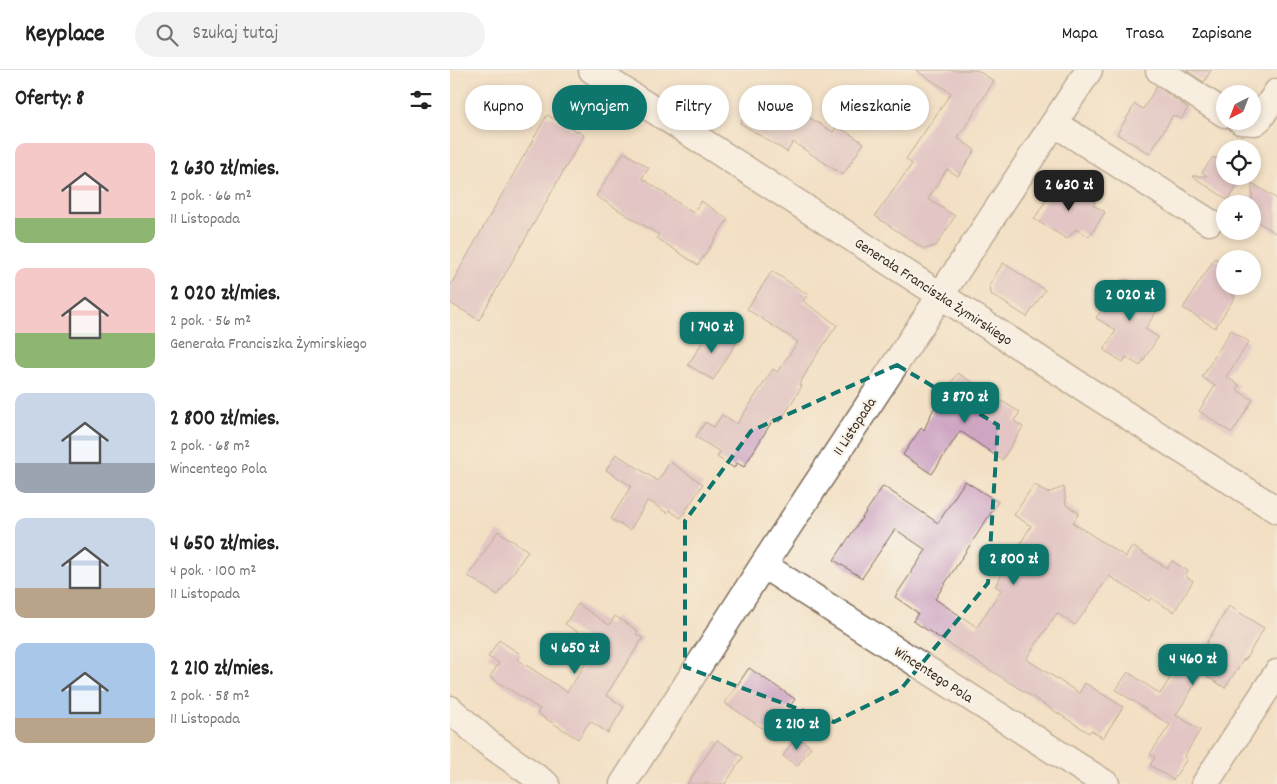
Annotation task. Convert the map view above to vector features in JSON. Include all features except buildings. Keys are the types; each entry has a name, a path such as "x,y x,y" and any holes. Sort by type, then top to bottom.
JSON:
{"street":[{"name":"Generała Franciszka Żymirskiego","path":"592,70 1098,397 1277,510"},
{"name":"11 Listopada","path":"623,784 763,565 1089,70"},
{"path":"1159,70 1216,108"},
{"path":"1261,116 1277,92"},
{"path":"1054,123 1209,222"},
{"name":"Wincentego Pola","path":"763,565 1106,784"},
{"path":"1205,784 1277,673"},
{"path":"450,709 488,743 546,784"}],"highlighted area":[{"path":"897,365 998,425 988,583 901,689 834,722 685,667 685,521 751,431"}]}
